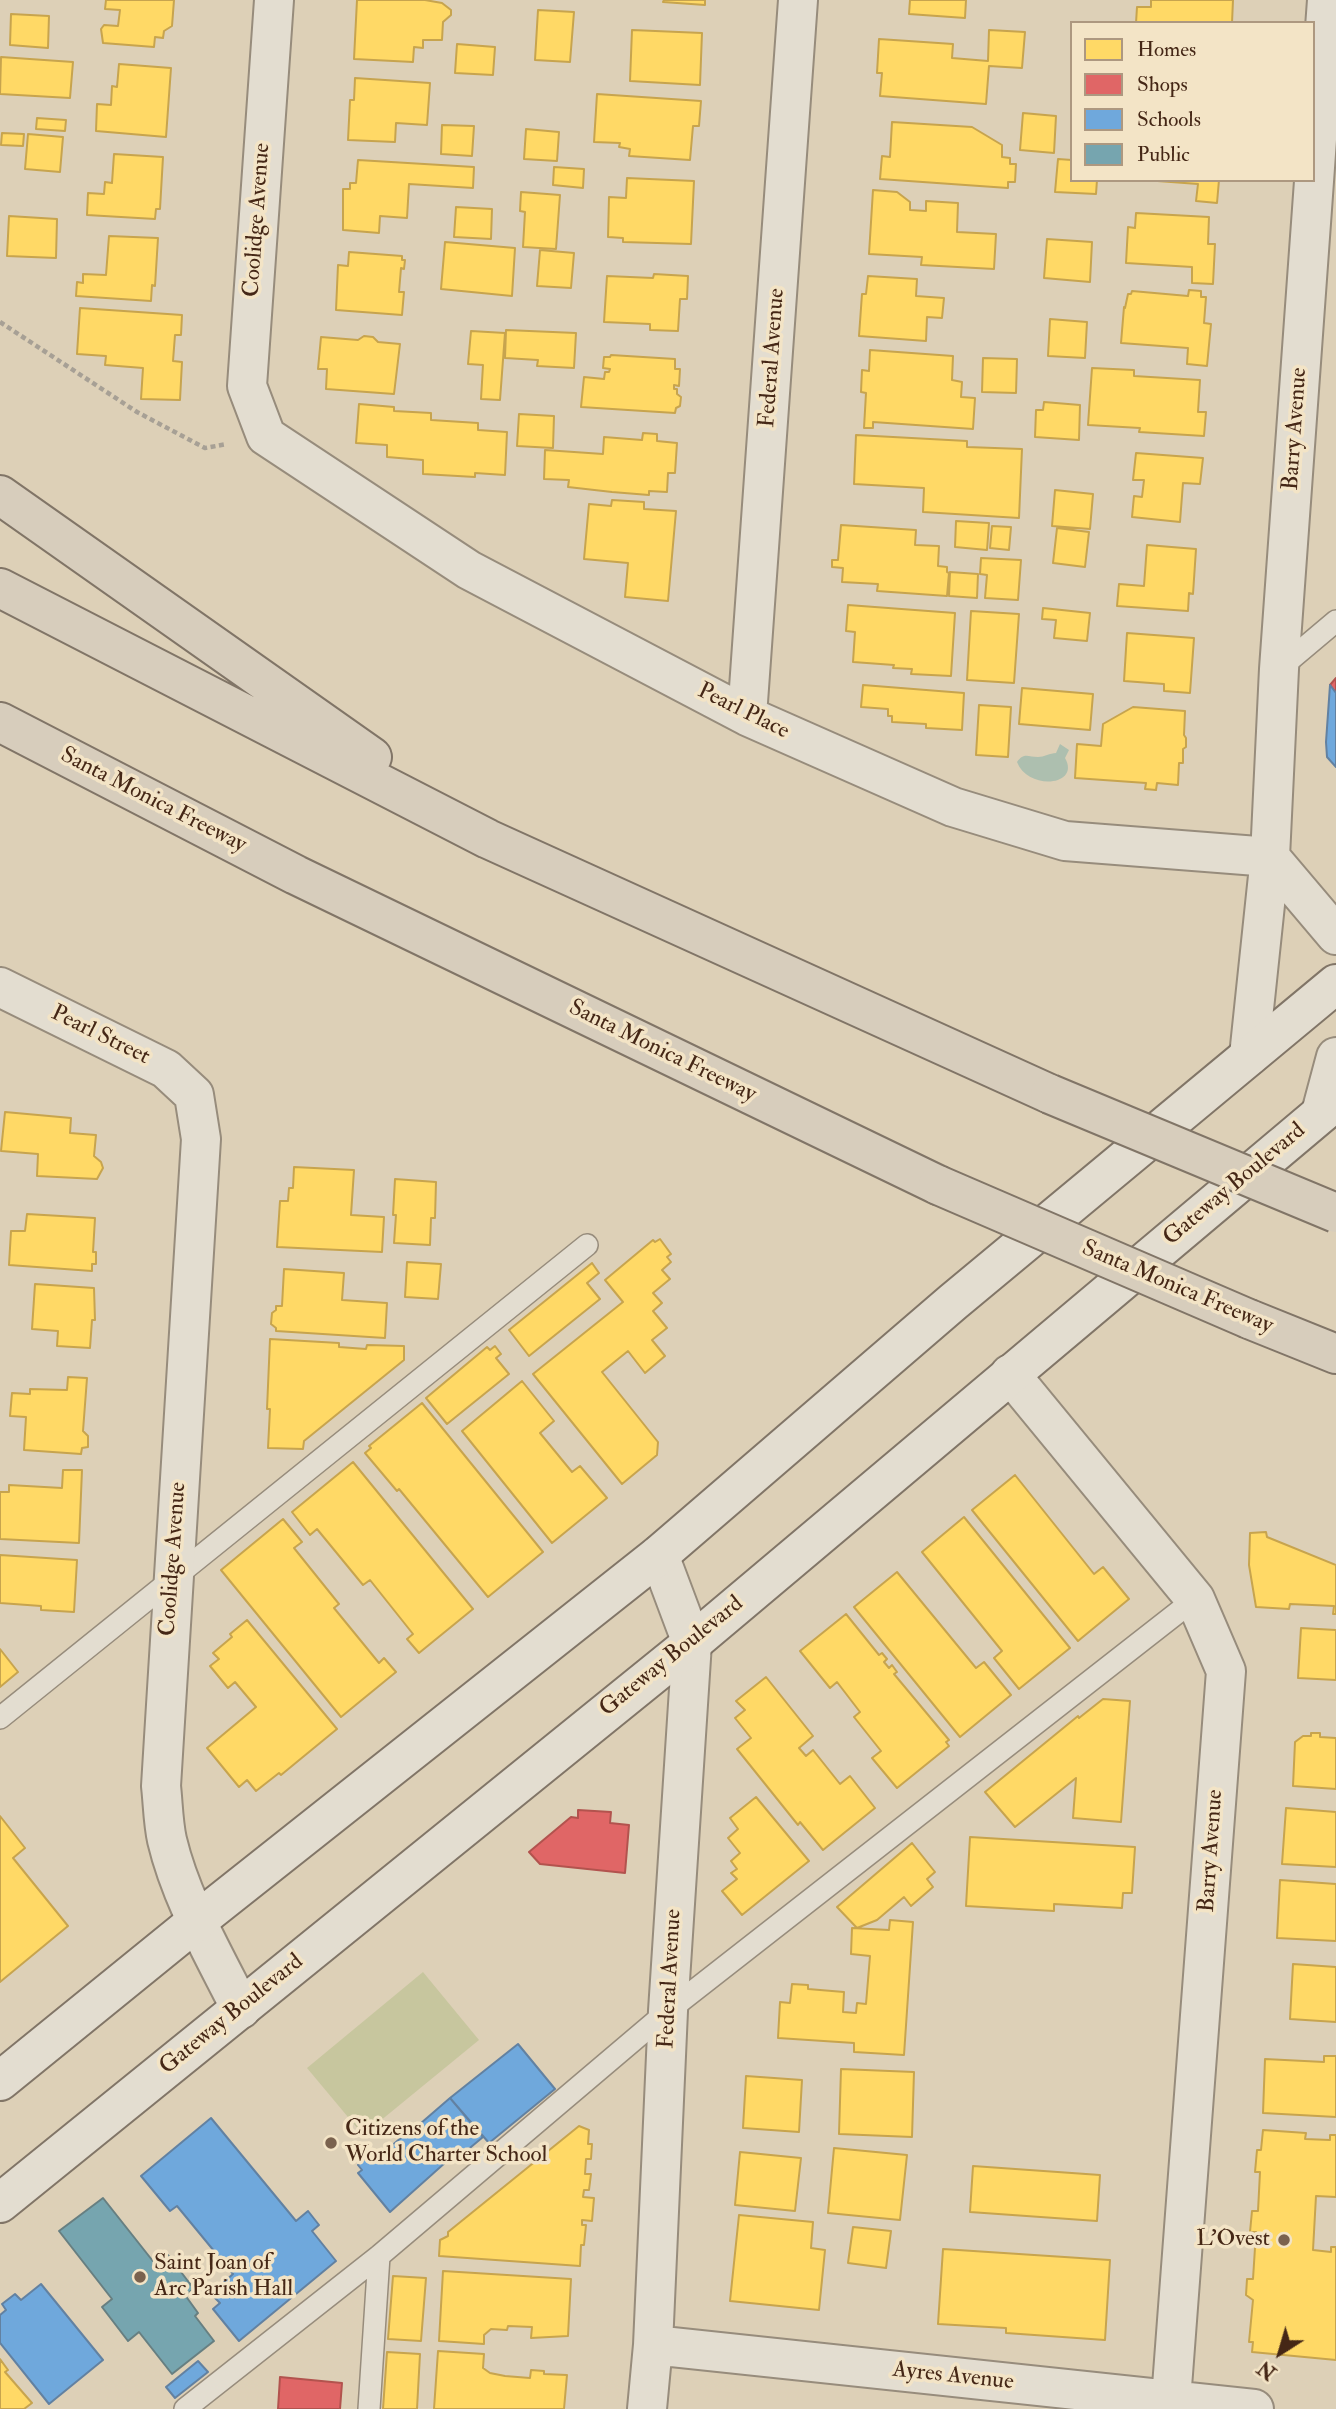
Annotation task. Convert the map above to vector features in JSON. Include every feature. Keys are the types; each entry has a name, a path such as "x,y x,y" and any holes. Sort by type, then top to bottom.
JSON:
{"highway":[{"path":"0,495 488,839"},
{"path":"0,588 488,839 1050,1094 1336,1213"},
{"name":"Santa Monica Freeway","path":"0,722 296,875 938,1185 1336,1354"}],"street":[{"name":"Coolidge Avenue","path":"266,436 247,386 274,0"},
{"name":"Federal Avenue","path":"747,716 798,0"},
{"name":"Barry Avenue","path":"1315,167 1327,0"},
{"name":"Barry Avenue","path":"1249,1056 1269,857 1279,669 1314,182"},
{"name":"Pearl Place","path":"266,436 469,570 747,716 953,807 1065,841 1269,857"},
{"path":"1269,857 1336,935"},
{"path":"0,2081 659,1555 953,1302 1336,984"},
{"name":"Pearl Street","path":"0,987 166,1069 194,1095"},
{"path":"1329,1107 1336,1057"},
{"name":"Coolidge Avenue","path":"194,1095 201,1139 161,1786 170,1852 197,1922 241,2009"},
{"name":"Gateway Boulevard","path":"0,2203 692,1643 1329,1107"},
{"name":"Barry Avenue","path":"1010,1374 1195,1599 1226,1671 1171,2400"},
{"name":"Federal Avenue","path":"647,2409 653,2345 668,2011 692,1643 659,1555"},
{"name":"Ayres Avenue","path":"653,2345 1254,2409"}],"lane":[{"path":"1279,669 1336,621"},
{"path":"0,1718 587,1245"},
{"path":"185,2409 379,2256 668,2011 1195,1599"},
{"path":"369,2409 379,2256"}],"path":[{"path":"0,322 137,412 205,448 266,436"}],"green space":[{"path":"423,1972 479,2040 363,2135 307,2068"}],"shaded area":[{"path":"1060,744 1069,750 1065,758 1068,767 1066,775 1060,779 1041,781 1031,778 1017,762 1024,756 1040,757 1056,753"}],"building: Homes":[{"path":"106,0 174,0 172,26 164,31 163,38 155,37 154,47 103,43 101,29 104,25 118,26 120,10 105,9"},
{"path":"357,0 425,0 442,3 451,10 451,15 443,22 442,40 423,40 423,48 414,47 413,62 354,59"},
{"path":"705,0 705,5 663,2"},
{"path":"910,0 966,0 965,18 909,14"},
{"path":"1151,0 1233,0 1232,21 1136,21 1137,7 1151,7"},
{"path":"538,10 574,12 570,62 535,60"},
{"path":"11,14 49,16 48,48 10,45"},
{"path":"632,30 702,33 700,85 630,81"},
{"path":"989,30 1025,32 1022,68 989,66 986,104 880,96 882,73 877,73 879,39 953,44 952,58 988,61"},
{"path":"457,44 495,47 493,75 455,73"},
{"path":"1,57 73,62 70,98 0,94"},
{"path":"119,64 171,68 166,137 96,131 97,104 111,105 112,86 117,87"},
{"path":"355,78 430,83 427,125 396,123 395,142 348,140 350,100 354,100"},
{"path":"597,94 701,101 699,126 693,126 690,160 629,156 630,149 619,147 620,143 594,142"},
{"path":"1023,113 1056,116 1054,153 1020,150"},
{"path":"37,118 66,120 65,131 36,129"},
{"path":"892,122 972,127 1002,145 1002,157 1010,158 1010,164 1016,164 1015,182 1008,182 1008,188 880,179 882,156 890,157"},
{"path":"442,125 474,126 472,156 441,154"},
{"path":"526,129 559,132 557,161 524,159"},
{"path":"2,133 24,134 23,146 1,145"},
{"path":"28,134 63,137 60,172 25,169"},
{"path":"114,154 163,157 160,209 156,209 155,219 87,215 88,193 104,194 105,182 112,183"},
{"path":"1058,159 1070,160 1070,182 1097,182 1096,194 1055,192"},
{"path":"358,160 474,167 473,188 409,184 407,218 380,216 379,233 343,230 343,189 350,189 350,183 356,183"},
{"path":"554,167 584,169 583,188 553,185"},
{"path":"627,178 694,181 691,244 623,242 623,238 608,237 609,197 626,198"},
{"path":"1171,182 1219,182 1217,203 1196,201 1198,184"},
{"path":"873,190 897,192 910,202 910,210 926,211 926,201 958,203 957,232 996,234 994,269 921,265 922,257 869,254"},
{"path":"521,192 560,195 556,249 523,247 525,212 520,211"},
{"path":"456,207 492,209 491,239 454,237"},
{"path":"1136,213 1209,217 1208,244 1215,244 1213,284 1192,283 1192,267 1126,263 1128,227 1135,228"},
{"path":"9,216 57,219 56,258 7,256"},
{"path":"109,236 158,238 155,286 152,285 151,301 76,296 77,282 83,283 83,274 106,275"},
{"path":"1047,239 1092,242 1090,282 1044,278"},
{"path":"445,242 515,248 512,296 441,289"},
{"path":"540,250 574,253 571,288 537,286"},
{"path":"349,252 402,256 402,260 405,260 404,269 401,268 399,292 404,292 402,315 336,310 338,265 348,266"},
{"path":"654,274 688,276 687,299 680,299 678,331 650,330 650,324 604,322 607,276 653,278"},
{"path":"868,276 917,279 916,296 944,298 942,318 927,317 926,341 859,336 862,294 866,294"},
{"path":"1189,290 1201,291 1201,297 1206,297 1204,323 1211,324 1207,366 1187,364 1188,348 1121,343 1124,307 1128,294 1132,291 1188,296"},
{"path":"80,308 182,315 181,335 175,335 173,361 182,362 180,400 141,399 143,368 105,365 106,356 77,354"},
{"path":"1050,319 1087,322 1085,358 1048,356"},
{"path":"506,330 576,333 574,368 537,366 538,360 505,358"},
{"path":"471,331 505,333 500,400 481,399 483,365 468,364"},
{"path":"364,336 373,337 378,342 400,344 394,394 326,389 327,369 318,369 321,337 358,340"},
{"path":"870,350 953,356 952,380 962,382 961,397 975,398 973,429 873,422 873,428 864,428 866,393 861,392 862,370 869,371"},
{"path":"611,355 675,359 675,369 680,369 679,386 674,385 674,389 677,389 677,394 681,397 680,406 675,413 581,407 584,377 604,379 605,372 610,369 603,368 604,357"},
{"path":"983,358 1017,359 1016,393 982,392"},
{"path":"1092,368 1134,370 1134,376 1200,380 1198,412 1206,412 1204,436 1139,432 1140,428 1088,425"},
{"path":"1044,402 1080,405 1079,440 1035,437 1036,410 1043,410"},
{"path":"359,404 394,407 394,411 431,413 431,420 478,423 478,430 507,432 505,475 475,473 475,477 423,474 423,460 387,457 387,445 356,443"},
{"path":"519,414 554,416 553,448 517,446"},
{"path":"643,433 657,434 657,441 677,443 675,473 668,473 667,492 649,491 649,495 612,492 568,487 569,480 544,479 545,450 603,454 604,437 642,440"},
{"path":"856,435 967,441 967,447 1022,449 1019,518 923,512 924,488 854,484"},
{"path":"1136,453 1203,458 1200,484 1183,483 1180,522 1132,517 1134,496 1142,497 1144,480 1133,480"},
{"path":"1055,490 1093,494 1090,529 1052,526"},
{"path":"612,500 644,502 644,509 676,511 668,601 625,597 628,563 584,559 589,504 611,506"},
{"path":"956,521 989,523 987,550 955,547"},
{"path":"841,525 916,530 915,545 939,546 938,566 947,567 949,573 947,596 877,591 878,584 842,582 843,568 832,567 832,560 838,560"},
{"path":"992,526 1011,527 1009,550 990,548"},
{"path":"1057,528 1089,532 1085,567 1053,563"},
{"path":"1147,545 1196,549 1193,594 1189,593 1188,611 1117,606 1119,584 1144,586"},
{"path":"981,558 1021,560 1018,600 985,598 987,575 980,574"},
{"path":"950,572 978,574 977,598 949,596"},
{"path":"848,605 955,613 951,676 911,674 912,669 893,668 894,665 853,662 855,632 846,631"},
{"path":"1043,608 1090,613 1087,641 1054,638 1056,620 1042,619"},
{"path":"971,611 1019,614 1014,683 967,680"},
{"path":"1127,633 1194,638 1190,693 1164,691 1164,684 1124,681"},
{"path":"863,685 964,693 962,730 926,728 926,724 892,722 888,709 861,707"},
{"path":"1022,688 1093,694 1090,730 1019,724"},
{"path":"979,705 1011,707 1008,757 976,755"},
{"path":"1133,707 1185,711 1186,747 1183,749 1183,763 1179,763 1178,785 1157,783 1156,790 1145,789 1146,783 1075,778 1077,744 1101,746 1103,724"},
{"path":"5,1112 71,1118 70,1133 96,1135 94,1156 103,1168 97,1179 37,1176 38,1154 1,1151"},
{"path":"294,1167 354,1170 351,1215 384,1217 382,1252 277,1247 280,1201 288,1201 289,1188 293,1188"},
{"path":"395,1179 436,1182 435,1218 431,1218 430,1245 394,1243"},
{"path":"27,1214 95,1218 93,1252 96,1252 96,1264 92,1264 92,1271 9,1265 11,1231 25,1231"},
{"path":"660,1239 671,1254 667,1257 671,1262 662,1270 670,1279 653,1293 662,1303 653,1311 667,1328 652,1340 665,1356 645,1373 628,1351 602,1372 658,1442 657,1455 622,1484 533,1374 623,1302 605,1280 653,1240 655,1242"},
{"path":"407,1262 441,1264 438,1299 405,1297"},
{"path":"592,1263 599,1273 587,1283 600,1299 529,1356 509,1330"},
{"path":"284,1269 344,1273 342,1300 387,1303 385,1338 276,1331 271,1324 272,1313 276,1306 282,1306"},
{"path":"35,1284 94,1288 95,1320 92,1320 90,1348 57,1346 58,1331 32,1329"},
{"path":"270,1339 339,1343 339,1347 366,1349 367,1345 404,1346 404,1360 304,1441 303,1449 268,1448"},
{"path":"495,1346 501,1354 496,1358 509,1374 447,1424 426,1398 487,1347 490,1350"},
{"path":"68,1377 87,1378 83,1431 88,1436 88,1447 82,1448 81,1454 24,1450 26,1417 10,1416 12,1393 30,1394 30,1389 67,1390"},
{"path":"522,1381 554,1421 540,1433 572,1472 580,1466 607,1498 552,1543 462,1431"},
{"path":"422,1403 543,1552 488,1597 399,1489 397,1491 365,1453 371,1448 369,1446"},
{"path":"353,1462 473,1609 419,1653 407,1639 413,1634 370,1580 363,1585 317,1529 310,1535 292,1512"},
{"path":"63,1470 82,1470 79,1543 0,1539 0,1492 9,1492 9,1485 62,1488"},
{"path":"1015,1475 1094,1574 1103,1567 1129,1599 1078,1641 972,1510"},
{"path":"964,1517 1070,1648 1019,1689 994,1658 1002,1651 922,1552"},
{"path":"283,1519 302,1542 294,1548 339,1604 334,1608 379,1663 384,1658 396,1672 341,1717 221,1570"},
{"path":"1266,1532 1267,1537 1336,1565 1336,1614 1333,1614 1334,1606 1290,1604 1289,1609 1256,1607 1249,1565 1250,1533"},
{"path":"0,1555 77,1560 74,1612 0,1603"},
{"path":"897,1572 976,1668 984,1662 1011,1695 960,1737 854,1607"},
{"path":"846,1614 879,1655 882,1653 887,1659 884,1662 889,1668 892,1665 897,1672 894,1674 949,1740 946,1742 949,1746 897,1788 872,1758 881,1751 854,1717 860,1712 837,1682 830,1688 800,1651"},
{"path":"247,1620 337,1729 281,1775 279,1773 256,1791 247,1780 239,1787 207,1748 256,1707 235,1682 228,1688 210,1666 219,1659 213,1653"},
{"path":"1301,1628 1336,1630 1336,1680 1298,1678"},
{"path":"0,1649 18,1672 0,1687"},
{"path":"766,1677 813,1736 799,1748 806,1756 813,1750 840,1784 850,1776 875,1808 823,1850 800,1822 798,1825 737,1749 751,1738 735,1718 745,1710 736,1701"},
{"path":"1103,1699 1130,1701 1121,1822 1073,1818 1076,1778 1015,1827 985,1792 1078,1716 1079,1718"},
{"path":"1311,1733 1320,1733 1320,1737 1336,1738 1336,1789 1293,1786 1295,1742 1303,1736 1311,1736"},
{"path":"756,1797 809,1861 742,1915 722,1891 737,1879 731,1873 737,1869 731,1861 740,1853 728,1838 738,1829 730,1818"},
{"path":"1286,1808 1336,1812 1336,1867 1282,1864"},
{"path":"0,1816 25,1848 13,1858 68,1926 0,1982"},
{"path":"970,1837 1135,1847 1132,1893 1123,1893 1122,1908 1054,1904 1054,1911 966,1906"},
{"path":"912,1843 935,1872 927,1879 933,1887 911,1906 904,1897 877,1920 857,1928 837,1907"},
{"path":"1280,1880 1336,1884 1336,1941 1277,1938"},
{"path":"890,1920 913,1922 904,2055 854,2052 854,2043 778,2038 780,2002 790,2003 792,1984 808,1985 808,1989 844,1992 843,2012 856,2013 857,2003 866,2004 870,1956 851,1954 852,1928 889,1930"},
{"path":"1293,1964 1336,1967 1336,2022 1290,2019"},
{"path":"1324,2056 1336,2056 1336,2117 1263,2113 1265,2059 1324,2062"},
{"path":"841,2069 914,2072 912,2137 839,2134"},
{"path":"746,2076 802,2080 799,2132 743,2128"},
{"path":"579,2126 589,2130 588,2144 592,2144 591,2159 586,2159 585,2174 591,2174 589,2190 584,2190 583,2197 594,2198 592,2221 582,2220 582,2225 586,2225 580,2266 439,2256 440,2240 448,2236 448,2232"},
{"name":"L'Ovest","path":"1263,2130 1306,2133 1305,2139 1330,2140 1330,2135 1336,2135 1336,2197 1316,2196 1313,2250 1331,2252 1331,2247 1336,2247 1336,2360 1252,2352 1253,2342 1249,2342 1253,2300 1246,2295 1247,2279 1253,2279 1256,2232 1250,2232 1252,2211 1258,2211 1260,2172 1255,2172 1257,2150 1261,2150"},
{"path":"834,2148 907,2155 900,2220 828,2213"},
{"path":"740,2152 801,2158 795,2211 735,2205"},
{"path":"973,2166 1100,2175 1097,2221 970,2212"},
{"path":"739,2215 813,2222 811,2248 825,2250 819,2310 730,2301"},
{"path":"853,2227 891,2231 886,2268 848,2263"},
{"path":"943,2249 1110,2260 1105,2340 1006,2333 1006,2328 938,2324"},
{"path":"443,2271 571,2279 568,2336 531,2338 532,2327 508,2326 507,2330 491,2329 484,2335 484,2344 439,2341"},
{"path":"393,2276 426,2278 421,2341 388,2339"},
{"path":"438,2351 484,2354 483,2368 490,2373 505,2376 530,2378 531,2370 544,2371 544,2374 567,2375 564,2409 434,2409"},
{"path":"387,2352 420,2354 417,2409 383,2409"},
{"path":"0,2359 8,2370 5,2372 32,2403 24,2409 0,2409"}],"building: Shops":[{"path":"1336,678 1336,693 1330,685"},
{"path":"578,1810 611,1812 610,1823 629,1825 625,1873 540,1864 529,1852 571,1817 578,1818"},
{"path":"280,2377 342,2383 340,2409 278,2409"}],"building: Schools":[{"path":"1330,685 1336,693 1336,767 1327,757"},
{"path":"518,2044 555,2089 489,2143 450,2098"},
{"path":"450,2098 483,2137 459,2157 456,2153 390,2212 358,2173 362,2170 358,2165 367,2157 372,2162 402,2137 398,2132 408,2124 413,2130"},
{"path":"211,2118 296,2221 308,2211 319,2225 312,2231 336,2261 239,2341 213,2309 220,2303 213,2296 226,2285 224,2282 233,2274 177,2206 170,2211 141,2176"},
{"path":"41,2284 103,2360 49,2404 0,2343 0,2315 6,2310 2,2304 15,2294 21,2300"},
{"path":"198,2361 208,2372 175,2398 166,2387"}],"building: Public":[{"name":"Saint Joan of Arc Parish Hall","path":"103,2198 156,2265 168,2255 194,2289 185,2295 198,2313 195,2316 214,2341 172,2374 139,2332 128,2341 102,2307 112,2299 59,2231"}],"place":[{"name":"Citizens of the World Charter School","path":"331,2143"},
{"name":"L'Ovest","path":"1284,2240"},
{"name":"Saint Joan of Arc Parish Hall","path":"140,2277"}]}
